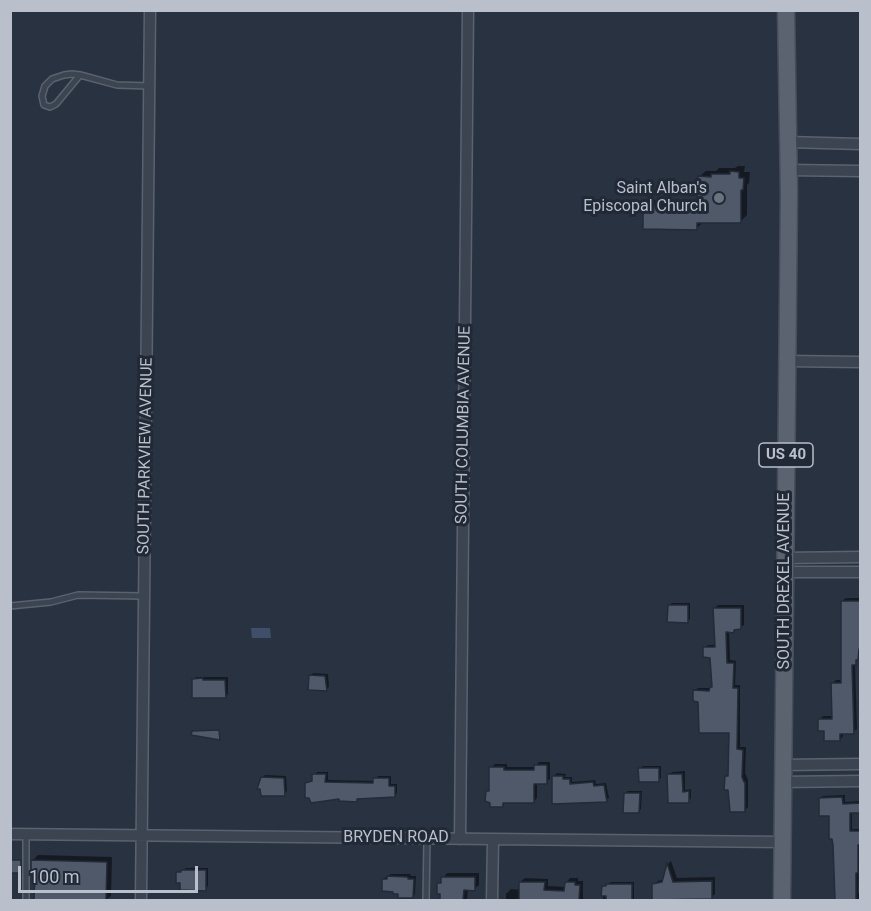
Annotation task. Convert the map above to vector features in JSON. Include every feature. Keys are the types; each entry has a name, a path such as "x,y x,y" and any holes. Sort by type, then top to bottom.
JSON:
{"main road":[{"name":"SOUTH DREXEL AVENUE","path":"782,900 788,170 786,10"}],"street":[{"name":"SOUTH PARKVIEW AVENUE","path":"141,900 150,10"},
{"name":"SOUTH COLUMBIA AVENUE","path":"460,839 468,10"},
{"path":"787,142 861,144"},
{"path":"788,170 861,171"},
{"path":"787,361 861,362"},
{"path":"785,565 861,557"},
{"path":"785,565 861,572"},
{"path":"782,773 861,764"},
{"path":"782,773 861,781"},
{"name":"BRYDEN ROAD","path":"10,834 782,842"},
{"path":"492,900 494,840"}],"lane":[{"path":"80,75 56,104 50,107 44,105 43,90 52,80 64,75 80,75 117,85 150,86"},
{"path":"10,606 51,602 78,595 144,596"},
{"path":"26,835 26,900"},
{"path":"426,900 427,839"}],"water":[{"path":"251,628 270,628 271,638 252,638"}],"building":[{"name":"Saint Alban's Episcopal Church","path":"730,171 739,172 739,178 744,178 743,190 741,190 741,223 697,223 697,230 643,229 643,205 697,207 698,176 711,177 711,174 730,174"},
{"path":"841,601 861,601 861,649 859,649 856,665 852,665 854,734 840,734 840,741 824,741 824,731 818,731 818,719 832,719 831,683 841,683"},
{"path":"668,605 688,605 688,623 667,622"},
{"path":"713,608 741,608 741,629 734,630 734,633 726,632 727,663 734,663 733,688 738,688 737,749 743,750 742,777 745,782 745,812 730,812 728,790 724,790 725,776 728,776 729,733 699,733 698,702 693,701 693,690 709,691 712,687 710,658 703,657 703,647 715,647"},
{"path":"309,675 325,676 327,691 308,690"},
{"path":"203,678 203,680 225,680 226,698 192,698 192,679"},
{"path":"219,730 220,740 191,735 192,731"},
{"path":"534,765 547,765 547,784 534,784 534,803 503,803 503,807 490,807 490,803 485,801 486,791 489,791 489,767 504,767 504,770 534,770"},
{"path":"638,768 659,768 659,782 639,782"},
{"path":"312,774 326,774 325,782 373,783 373,778 389,778 389,786 395,786 395,797 357,799 357,802 339,801 339,799 311,803 309,798 305,798 305,783 312,781"},
{"path":"667,774 682,774 683,792 689,791 689,803 668,803"},
{"path":"552,776 563,776 563,779 570,779 570,784 593,782 594,786 604,785 607,802 552,804"},
{"path":"261,777 284,778 285,796 261,796 260,789 257,789"},
{"path":"624,793 640,793 639,813 623,813"},
{"path":"842,797 843,804 861,803 861,813 850,813 850,831 861,831 861,845 858,845 856,900 835,900 833,845 832,839 829,839 829,816 819,816 819,798"},
{"path":"10,860 21,860 21,873 10,873"},
{"path":"31,860 107,862 106,900 34,900 35,873 31,873"},
{"path":"667,863 673,882 712,881 712,899 652,900 652,884 662,882"},
{"path":"181,870 206,870 206,891 180,890 180,883 176,883 176,872 181,872"},
{"path":"387,876 414,879 413,898 398,898 398,894 382,891 382,879 387,879"},
{"path":"441,877 475,877 475,891 464,890 463,900 440,900 440,894 437,894 437,883 441,883"},
{"path":"519,882 545,882 544,890 564,891 565,882 575,882 575,885 580,885 579,900 519,900"},
{"path":"632,884 632,900 606,900 606,896 601,896 602,886"}],"place":[{"name":"Saint Alban's Episcopal Church","path":"719,198"}]}
